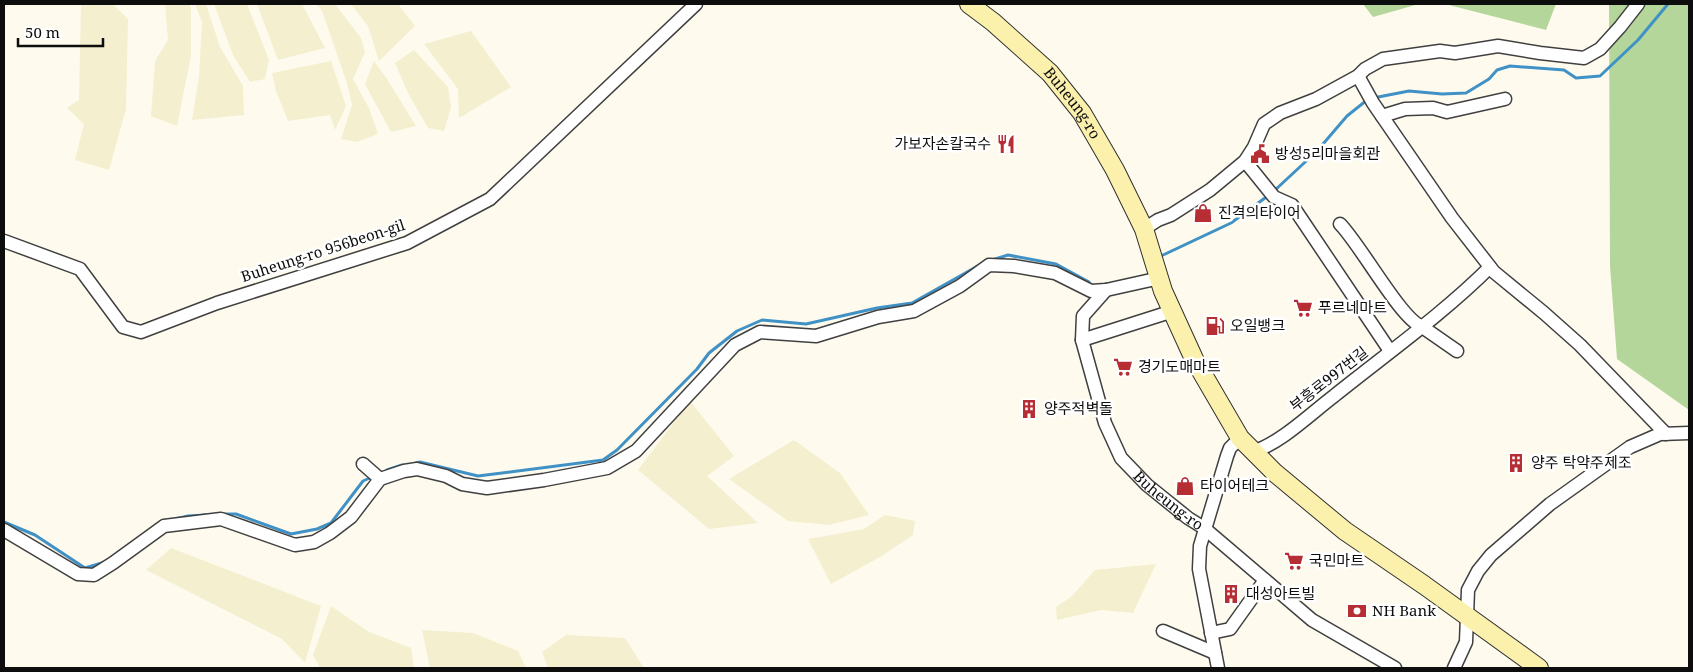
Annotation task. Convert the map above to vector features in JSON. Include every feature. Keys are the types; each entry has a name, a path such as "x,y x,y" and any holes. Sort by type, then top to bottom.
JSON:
{"main road":[{"name":"Buheung-ro","path":"969,4 993,22 1050,73 1072,99 1095,132 1144,229 1163,291 1194,359 1240,438 1274,474 1345,531 1539,668"}],"street":[{"name":"Buheung-ro 956beon-gil","path":"4,241 80,269 123,327 141,332 217,303 407,243 490,199 696,4"},
{"path":"1144,229 1210,190 1245,161 1254,147 1264,124 1283,111 1316,99 1383,60 1440,51 1455,53 1498,46 1584,58 1600,49 1638,4"},
{"path":"1358,76 1369,97 1452,218 1494,272 1544,313 1580,346 1666,434"},
{"path":"1382,116 1405,109 1432,108 1447,112 1506,99"},
{"path":"1245,161 1270,193 1292,205 1390,352"},
{"path":"1340,224 1350,233 1393,297 1415,324 1421,326 1457,351"},
{"path":"4,530 78,574 94,575 164,526 221,519 295,545 314,542 330,533 351,517 380,480 404,471 417,469 446,476 462,484 487,488 607,468 636,451 735,345 760,332 816,336 878,317 914,311 960,286 989,265 1014,266 1055,273 1091,291 1106,290 1160,278"},
{"name":"부흥로997번길","path":"1253,452 1268,447 1390,352 1490,267"},
{"name":"Buheung-ro","path":"1106,290 1083,316 1082,340 1105,423 1121,458 1146,485 1204,528 1312,620 1395,668"},
{"path":"1082,340 1173,311"},
{"path":"1454,668 1466,642 1468,590 1485,563 1502,544 1550,504 1630,447 1647,438 1666,434 1689,433"},
{"path":"1218,668 1199,569 1200,546 1227,456 1230,448 1240,438"},
{"path":"363,464 380,480"},
{"path":"1211,633 1230,629 1265,580"},
{"path":"1162,631 1215,653"}],"shaded area":[{"path":"81,4 113,4 128,19 126,109 109,170 75,160 84,124 67,108 79,100"},
{"path":"165,4 189,4 191,8 191,56 177,126 151,116 155,61 168,40"},
{"path":"195,4 206,4 220,47 243,86 244,115 192,120 199,76 202,22"},
{"path":"214,4 247,4 269,60 265,79 250,82 233,55"},
{"path":"257,4 302,4 325,48 278,60"},
{"path":"316,4 335,4 361,38 365,52 353,79 369,108 378,134 357,142 341,139 352,105 347,83 322,11"},
{"path":"351,4 398,4 415,26 379,61 368,26"},
{"path":"471,31 511,87 459,118 458,89 424,44"},
{"path":"414,50 448,87 451,107 444,131 428,128 408,93 395,63"},
{"path":"331,61 346,106 335,130 330,115 288,121 276,91 272,73"},
{"path":"374,61 416,126 391,132 365,84"},
{"path":"690,401 734,456 707,476 758,523 709,529 638,470"},
{"path":"794,440 840,473 869,515 829,525 788,521 729,479"},
{"path":"885,515 915,521 913,535 880,557 831,584 808,539 864,529"},
{"path":"171,548 321,606 305,663 282,639 146,570"},
{"path":"1156,564 1133,613 1101,610 1057,620 1056,607 1071,597 1095,570"},
{"path":"331,606 369,632 411,648 414,668 320,668 313,655"},
{"path":"422,630 473,633 518,651 526,668 430,668"},
{"path":"566,635 625,638 644,668 548,668 542,652"}],"green space":[{"path":"1363,4 1419,4 1373,17"},
{"path":"1445,4 1556,4 1546,30"},
{"path":"1609,4 1689,4 1689,410 1617,359 1610,266"}],"waterway":[{"path":"1373,98 1409,91 1442,94 1466,93 1489,79 1497,70 1510,66 1564,70 1576,78 1600,76 1638,40 1668,4"},
{"path":"1274,191 1317,151 1347,116 1367,100"},
{"path":"1163,255 1231,223 1269,195"},
{"path":"992,260 1008,255 1056,264 1089,282"},
{"path":"416,463 420,462 478,476 603,460 617,450 697,369 709,353 737,331 762,320 806,324 877,308 912,303 983,263"},
{"path":"387,470 402,465"},
{"path":"222,514 236,514 291,534 317,529 331,523 363,481 372,477"},
{"path":"175,519 206,515"},
{"path":"4,522 35,535 85,568 105,562"}],"place":[{"name":"가보자손칼국수","path":"1006,144"},
{"name":"방성5리마을회관","path":"1260,154"},
{"name":"진격의타이어","path":"1203,213"},
{"name":"푸르네마트","path":"1303,308"},
{"name":"오일뱅크","path":"1215,326"},
{"name":"경기도매마트","path":"1123,367"},
{"name":"양주적벽돌","path":"1029,409"},
{"name":"양주 탁약주제조","path":"1516,463"},
{"name":"타이어테크","path":"1185,486"},
{"name":"국민마트","path":"1294,561"},
{"name":"대성아트빌","path":"1231,594"},
{"name":"NH Bank","path":"1357,611"}]}
